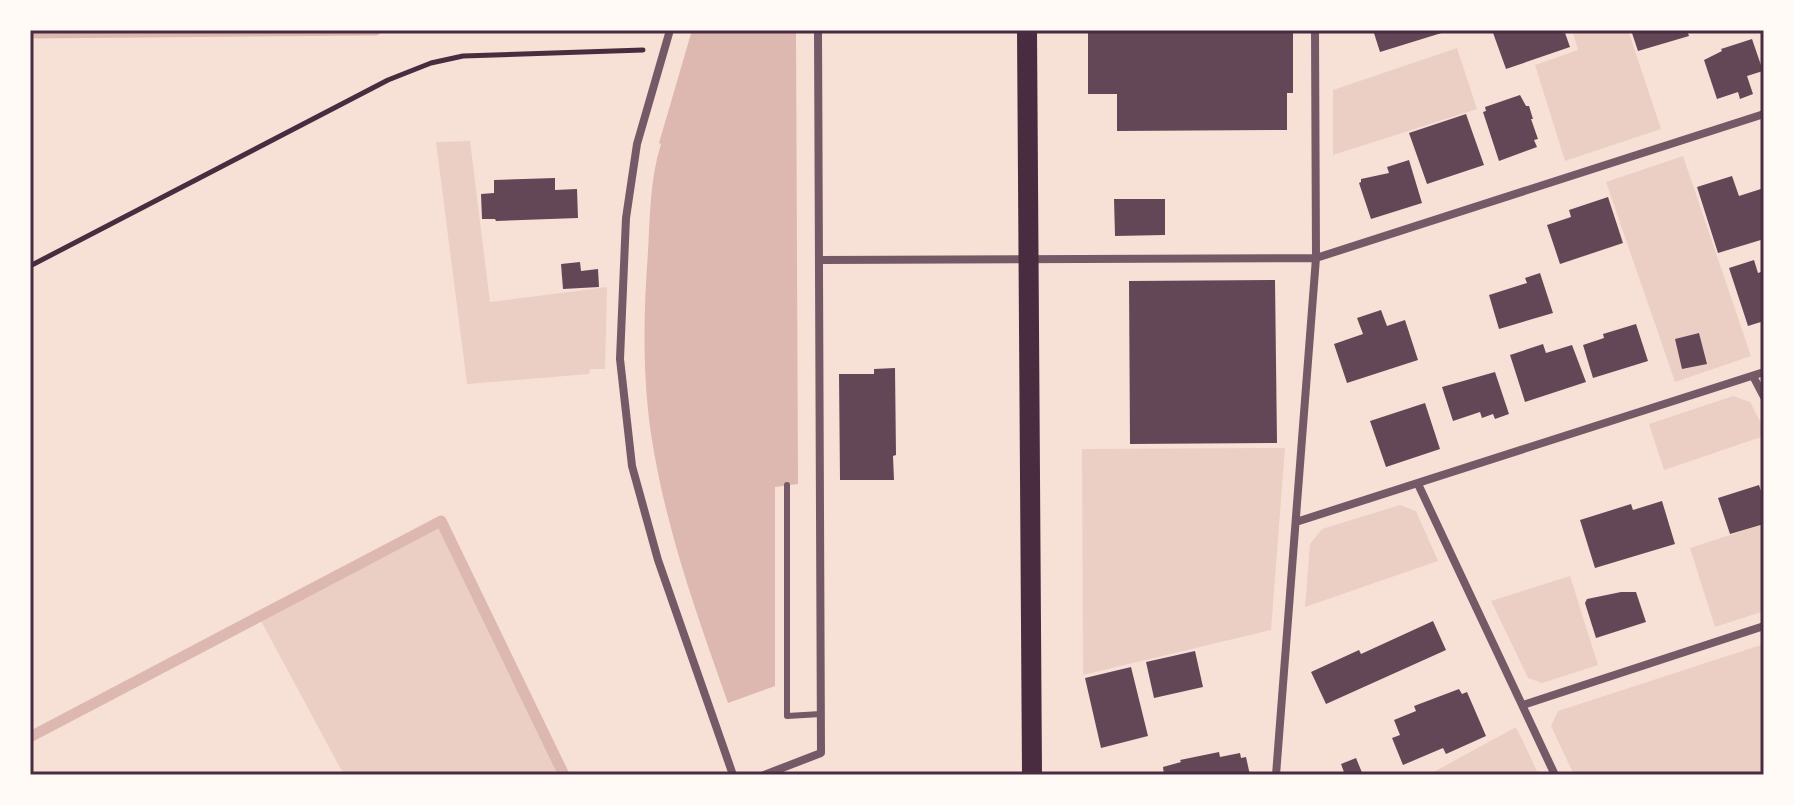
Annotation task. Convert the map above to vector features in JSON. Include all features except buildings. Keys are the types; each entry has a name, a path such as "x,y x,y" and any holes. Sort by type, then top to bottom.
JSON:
{"main road":[{"path":"1027,30 1032,775"}],"street":[{"path":"670,30 635,159 626,218 620,359 632,466 658,560 733,775"},
{"path":"764,775 821,753 818,30"},
{"path":"1276,775 1316,258 1315,30"},
{"path":"820,260 1316,258 1764,114"},
{"path":"1296,522 1764,372"},
{"path":"1753,376 1764,397"},
{"path":"1418,484 1555,775"},
{"path":"1523,705 1764,626"}],"lane":[{"path":"787,485 787,716 821,714"}],"path":[{"path":"30,266 388,80 431,63 463,56 664,50"}],"shaded area":[{"path":"692,30 796,30 798,484 775,487 775,686 728,703 676,548 654,452 646,377 645,302 653,184 659,143"},
{"path":"1572,30 1628,30 1661,129 1565,161 1535,65 1578,50"},
{"path":"1457,48 1477,109 1333,155 1333,90"},
{"path":"470,141 490,302 607,287 605,369 590,369 589,374 467,384 436,142"},
{"path":"1683,156 1751,356 1675,382 1606,182"},
{"path":"1733,396 1750,402 1764,429 1764,436 1664,470 1649,424"},
{"path":"1285,448 1271,630 1083,675 1082,449"},
{"path":"1400,505 1416,511 1438,561 1305,607 1310,544 1322,529"},
{"path":"1764,524 1764,611 1715,627 1690,548"},
{"path":"440,525 560,775 344,775 260,619"},
{"path":"1570,576 1598,665 1542,683 1528,678 1491,601"},
{"path":"1764,644 1764,775 1574,775 1551,726 1558,711"},
{"path":"1516,727 1539,775 1428,775"}],"waterway":[{"path":"30,33 376,30"},
{"path":"30,737 441,521 564,775"}]}
